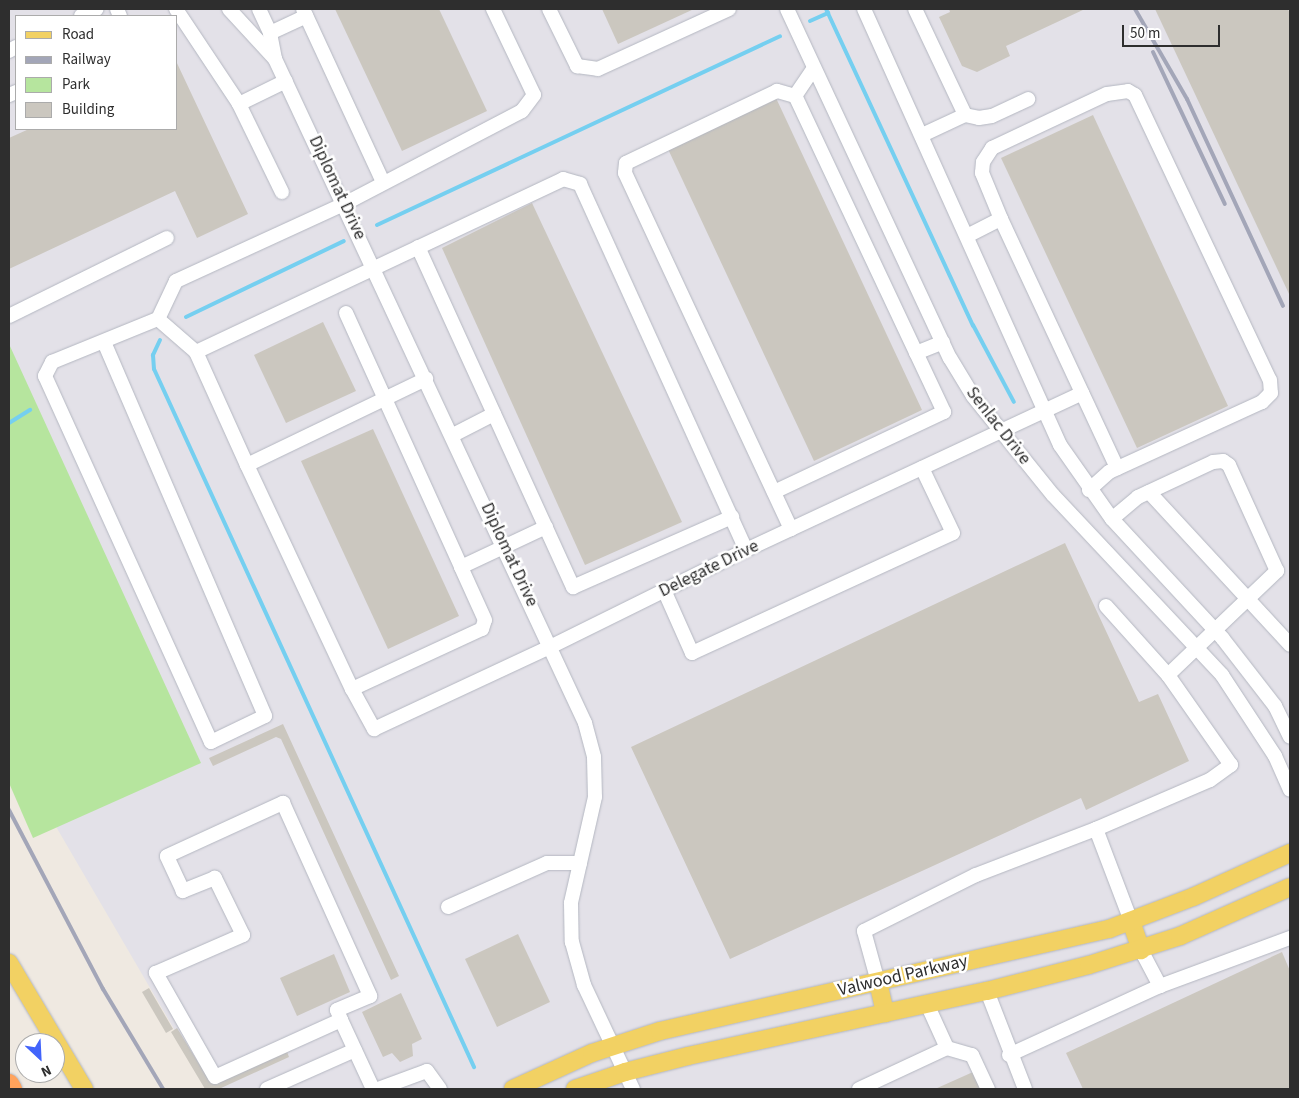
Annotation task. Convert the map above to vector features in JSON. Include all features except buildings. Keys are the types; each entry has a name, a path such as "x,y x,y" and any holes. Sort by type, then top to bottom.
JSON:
{"highway":[{"path":"9,1084 12,1089"}],"main road":[{"name":"Valwood Parkway","path":"513,1089 613,1045 660,1030 878,982 1131,921 1290,853"},
{"name":"Valwood Parkway","path":"574,1089 625,1072 987,991 1141,950 1198,929 1290,887"},
{"path":"1131,921 1141,950"},
{"path":"9,964 84,1089"},
{"path":"878,982 885,1013"}],"street":[{"path":"84,15 97,9"},
{"path":"176,9 239,104 282,192"},
{"name":"Diplomat Drive","path":"229,9 275,59"},
{"name":"Diplomat Drive","path":"259,9 270,33 275,59 552,646 585,723 594,757 594,808 571,903 574,954 588,994 633,1089"},
{"path":"104,342 265,716 211,742 45,376 52,362 158,319 176,281 344,204 522,111 534,95 493,9"},
{"path":"549,9 577,66 598,69 729,9"},
{"name":"Senlac Drive","path":"787,9 943,342 973,396 999,431 1053,495 1198,646 1242,703 1275,756 1290,790"},
{"path":"864,9 1060,445 1089,490 1112,519 1214,629 1271,700 1290,737"},
{"path":"915,9 965,115"},
{"path":"270,33 304,12 384,182"},
{"path":"796,96 814,68"},
{"path":"239,104 286,81"},
{"path":"791,529 625,173 626,163 777,91 796,96"},
{"path":"1089,490 1118,468 1262,402 1271,393 1270,380 1135,94 1128,91 1107,94 987,152 982,173 1001,219 1118,468"},
{"path":"774,492 944,412 796,96"},
{"path":"922,135 965,115 979,118 992,116 1028,99"},
{"path":"196,352 563,179 580,184 746,550"},
{"path":"967,236 1001,219"},
{"path":"9,316 167,238"},
{"path":"418,247 573,587 732,517"},
{"path":"158,319 196,352 352,689 482,629 485,620 346,313"},
{"path":"916,353 943,342"},
{"path":"248,465 386,400 426,379"},
{"name":"Delegate Drive","path":"352,689 374,729 552,646 746,550 999,431 1045,412 1082,393"},
{"path":"453,435 494,414"},
{"path":"1112,519 1132,502 1149,492 1213,462 1227,462 1277,571"},
{"path":"664,590 692,653 954,533 922,468"},
{"path":"1149,492 1248,596 1290,645"},
{"path":"461,567 546,527"},
{"path":"1168,674 1248,596 1277,571 1290,564"},
{"path":"878,982 864,931 976,875 1096,829 1210,780 1231,765 1168,674 1106,606"},
{"path":"341,1020 215,1077 156,973 243,935 215,878 183,891 167,856 283,803 370,996 337,1010 371,1088 427,1071 440,1089"},
{"path":"1096,829 1131,921"},
{"path":"448,907 547,863 580,864"},
{"path":"1009,1055 1160,986 1290,938"},
{"path":"1141,950 1160,986"},
{"path":"987,991 1009,1055 1025,1089"},
{"path":"927,1004 947,1048"},
{"path":"859,1089 947,1048 972,1055 988,1089"},
{"path":"267,1089 355,1050"}],"shaded area":[{"path":"9,9 1290,9 1290,1089 209,1089 9,746"}],"green space":[{"path":"9,344 201,763 33,838 9,783"}],"waterway":[{"path":"826,9 973,325 1014,402"},
{"path":"810,21 828,13"},
{"path":"377,225 780,36"},
{"path":"186,317 344,241"},
{"path":"160,340 153,355 154,369 474,1067"},
{"path":"9,423 30,410"}],"railway":[{"path":"1135,9 1187,99 1283,306"},
{"path":"1153,52 1225,204"},
{"path":"9,810 103,989 163,1089"}]}
